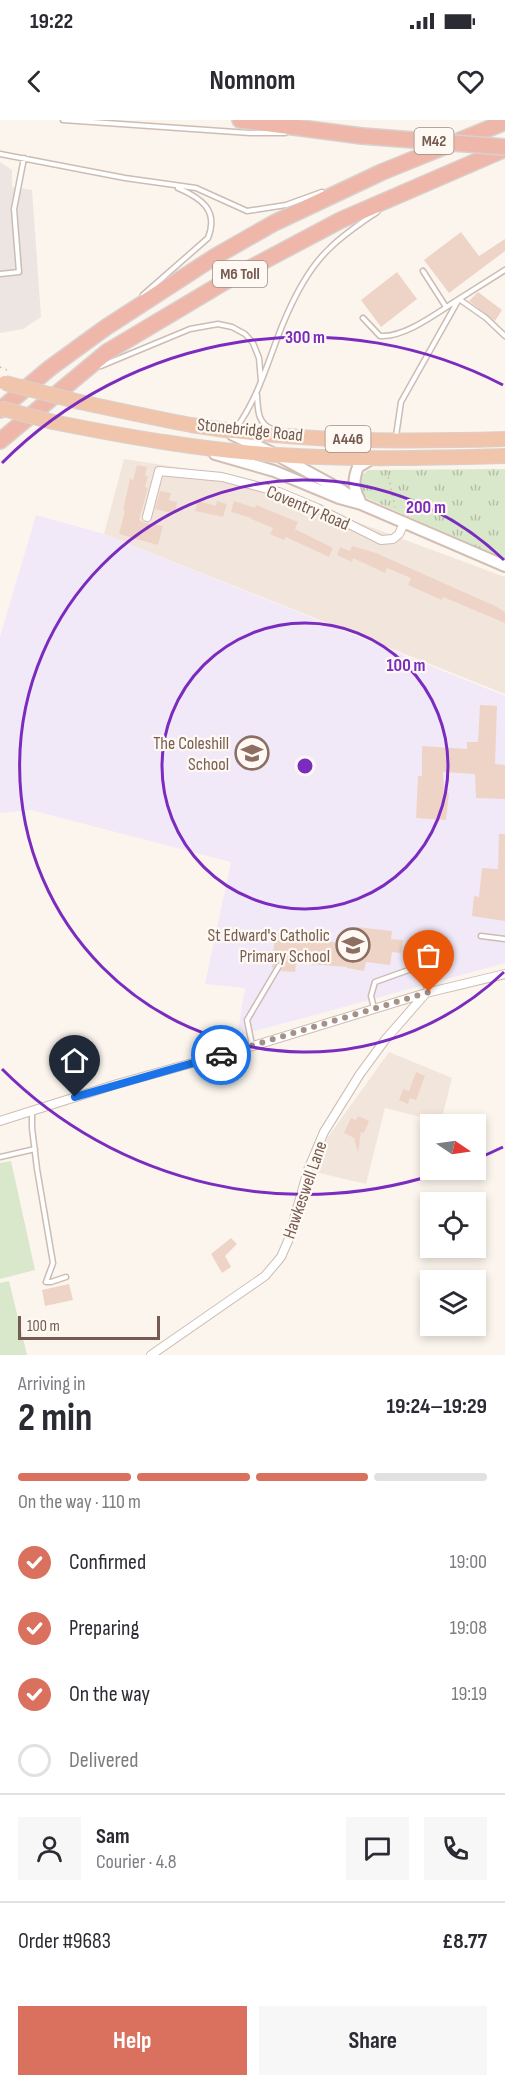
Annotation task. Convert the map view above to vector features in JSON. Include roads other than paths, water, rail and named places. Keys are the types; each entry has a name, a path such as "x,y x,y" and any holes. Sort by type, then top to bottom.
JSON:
{"highway":[{"name":"M42","path":"240,120 362,136 505,148"},
{"name":"M6 Toll","path":"0,409 50,368 105,328 216,256 274,223 382,172 505,122"},
{"name":"M6 Toll","path":"0,441 107,352 226,281 341,220 505,148"},
{"name":"Stonebridge Road","path":"6,380 80,402 192,425 284,435 396,440 505,439"},
{"name":"Stonebridge Road","path":"0,409 133,438 192,447 391,462 505,456"}],"main road":[{"path":"192,425 245,439 343,491 361,504"},
{"path":"192,447 274,471 339,498 361,504"},
{"path":"361,504 354,491 353,480 358,466 372,459"},
{"name":"Coventry Road","path":"361,504 505,566"}],"street":[{"name":"Coventry Road","path":"147,517 159,471 222,477 279,492 381,540 393,539 399,534 401,521"},
{"path":"0,1121 117,1084 428,993 505,974"},
{"name":"Hawkeswell Lane","path":"151,1355 265,1276 281,1257 288,1241 308,1170 324,1132 360,1074 385,1040 428,993"}],"lane":[{"path":"63,120 250,134 325,132"},
{"path":"0,154 125,178 196,188 247,211 286,205 382,172"},
{"path":"0,274 19,272 14,209 24,158"},
{"path":"105,328 208,238 212,229 212,216 205,205 195,195 172,185"},
{"path":"235,430 257,394 286,316 316,264 341,237 402,194"},
{"path":"363,318 380,336 391,337 427,319 505,270"},
{"path":"423,271 446,307"},
{"path":"459,299 486,318 505,336"},
{"path":"391,462 401,402 459,299"},
{"path":"79,375 190,329 218,324 232,327 245,334 254,343 259,358 261,382"},
{"path":"257,394 259,417 266,427 284,435"},
{"path":"481,936 505,939"},
{"path":"253,1046 247,1020 279,966"},
{"path":"374,1009 371,996 375,982 417,967 428,993"},
{"path":"32,1111 35,1149 53,1263 46,1282 66,1277"},
{"path":"0,1157 35,1149"}],"place":[{"name":"The Coleshill School","path":"252,753"},
{"name":"St Edward's Catholic Primary School","path":"353,945"}]}
